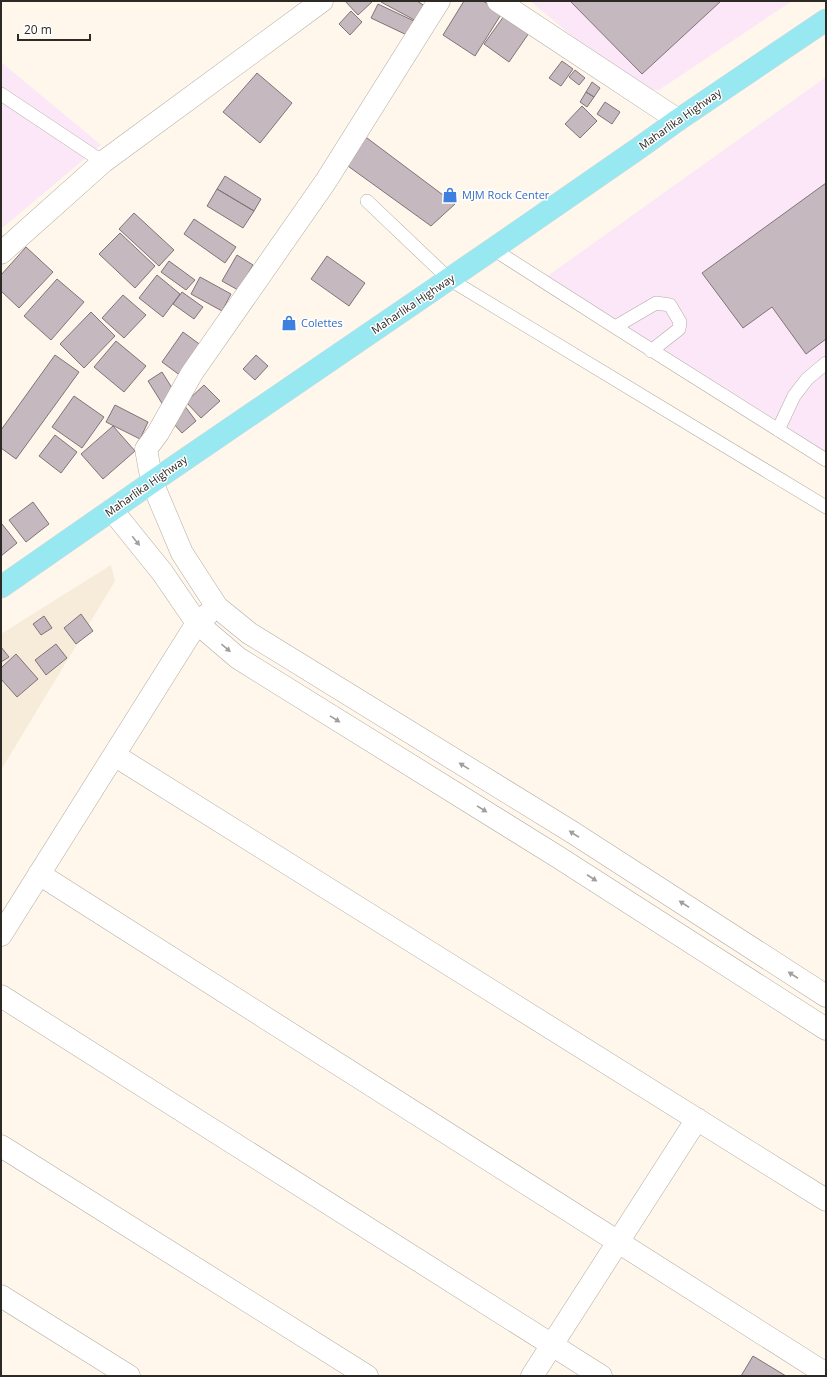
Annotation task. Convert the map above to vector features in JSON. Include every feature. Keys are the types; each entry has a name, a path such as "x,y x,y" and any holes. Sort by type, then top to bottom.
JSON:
{"highway":[{"name":"Maharlika Highway","path":"1,587 678,120 826,20"}],"street":[{"path":"1,253 103,162 322,1"},
{"path":"439,1 326,181 192,373 158,433 146,449 152,482 182,553 217,606 249,633 579,837 826,996"},
{"path":"498,1 678,120"},
{"path":"112,510 162,572 196,623 238,658 558,857 826,1029"},
{"path":"1,935 196,623 217,606"},
{"path":"114,755 826,1200"},
{"path":"39,874 826,1374"},
{"path":"1,996 602,1376"},
{"path":"532,1376 697,1119"},
{"path":"1,1146 367,1376"},
{"path":"1,1296 129,1376"}],"lane":[{"path":"1,94 103,162"},
{"path":"367,201 449,279 826,507"},
{"path":"493,249 651,351 826,460"},
{"path":"615,327 656,303 670,305 680,322 679,329 675,334 651,351"},
{"path":"778,430 794,396 807,378 826,363"}],"shaded area":[{"path":"530,1 792,1 659,90 645,89 624,79"},
{"path":"1,62 101,145 1,229"},
{"path":"826,77 826,465 535,285"},
{"path":"111,565 115,581 1,770 1,634"}],"building":[{"path":"345,1 373,1 358,15"},
{"path":"417,1 428,8 420,23 381,2"},
{"path":"464,1 483,1 502,13 475,56 443,35"},
{"path":"570,1 721,1 642,74"},
{"path":"378,4 416,22 409,36 371,18"},
{"path":"351,11 362,22 350,35 339,24"},
{"path":"504,16 529,33 509,62 484,44"},
{"path":"562,61 573,69 561,86 549,78"},
{"path":"575,70 585,78 579,85 569,77"},
{"path":"257,73 292,103 260,143 223,112"},
{"path":"592,82 600,88 594,97 586,92"},
{"path":"586,92 594,97 587,107 580,102"},
{"path":"605,102 620,112 612,124 597,114"},
{"path":"582,106 597,121 580,138 565,124"},
{"path":"363,135 455,204 431,226 341,161"},
{"path":"225,176 261,199 254,211 217,189"},
{"path":"826,183 826,339 806,354 772,307 743,328 702,273"},
{"path":"217,189 254,211 243,228 207,206"},
{"path":"134,213 174,250 159,266 119,229"},
{"path":"194,219 236,247 225,263 184,234"},
{"path":"120,233 155,266 135,288 99,254"},
{"path":"26,247 53,272 19,308 1,291 1,275"},
{"path":"237,255 253,265 238,290 222,281"},
{"path":"327,256 365,283 349,306 311,279"},
{"path":"169,261 195,280 186,290 161,272"},
{"path":"157,275 180,294 163,317 139,298"},
{"path":"200,277 231,294 222,311 191,294"},
{"path":"57,279 84,302 51,340 24,316"},
{"path":"182,292 203,307 194,319 173,304"},
{"path":"123,295 146,315 124,338 102,318"},
{"path":"91,312 115,336 84,368 60,344"},
{"path":"183,332 202,346 181,376 162,362"},
{"path":"116,341 146,366 124,392 94,367"},
{"path":"55,355 79,372 16,459 1,448 1,430"},
{"path":"256,355 268,366 255,380 243,369"},
{"path":"162,372 177,396 163,405 148,381"},
{"path":"204,385 220,401 201,418 186,402"},
{"path":"74,396 104,417 82,448 52,427"},
{"path":"115,405 148,422 140,439 106,422"},
{"path":"184,405 196,421 182,433 172,422"},
{"path":"113,426 135,451 103,479 81,454"},
{"path":"55,435 77,452 61,473 39,456"},
{"path":"33,502 49,524 26,542 9,520"},
{"path":"2,524 17,543 1,556 1,525"},
{"path":"81,614 93,631 76,644 64,628"},
{"path":"44,616 52,628 41,635 33,624"},
{"path":"56,644 67,658 46,675 35,660"},
{"path":"1,647 9,657 1,662"},
{"path":"16,654 38,679 17,697 1,679 1,668"},
{"path":"753,1356 786,1376 741,1376"}],"place":[{"name":"MJM Rock Center","path":"450,195"},
{"name":"Colettes","path":"289,323"}]}
